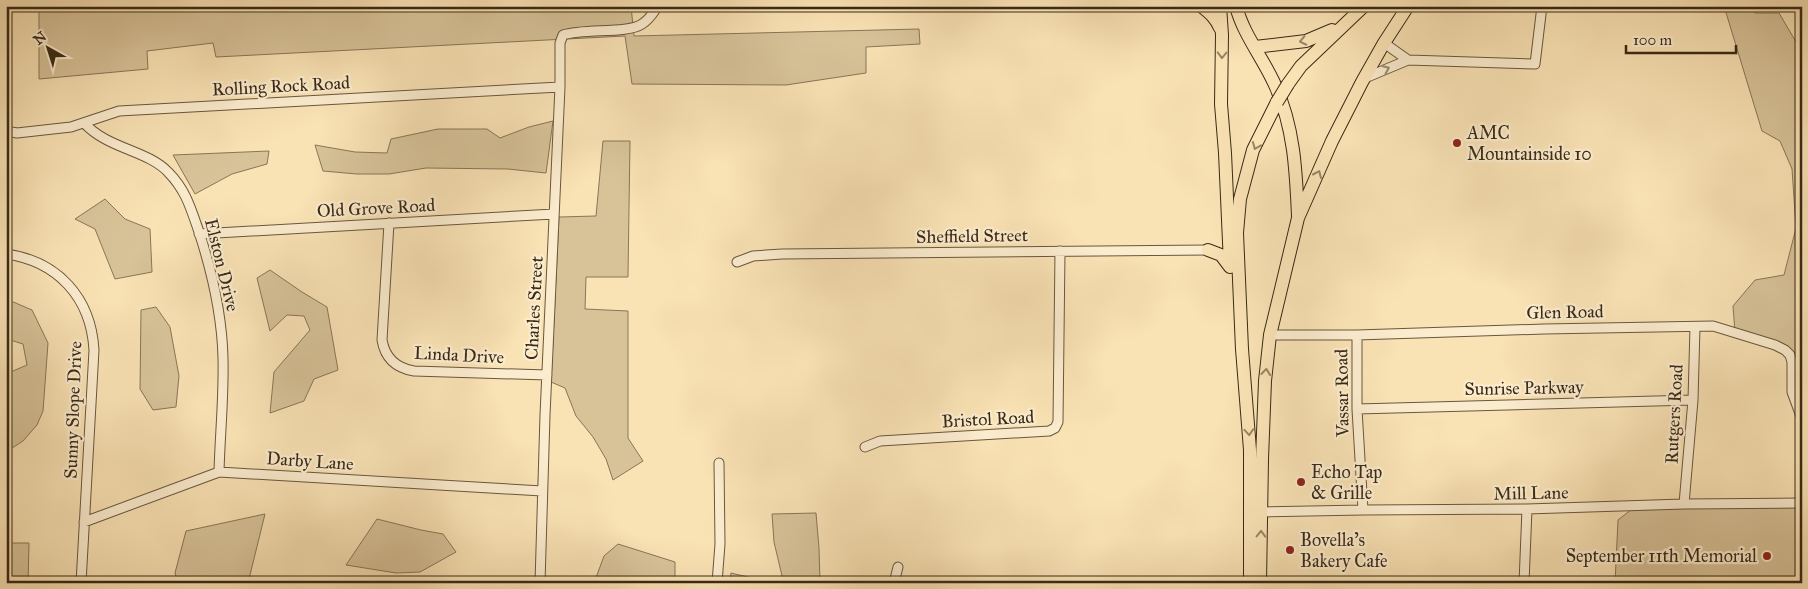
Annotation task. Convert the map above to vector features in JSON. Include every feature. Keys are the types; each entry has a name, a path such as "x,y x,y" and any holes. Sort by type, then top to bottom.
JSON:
{"highway":[{"path":"1201,6 1217,21 1222,34"},
{"path":"1220,6 1222,34 1221,104 1230,267 1242,349"},
{"path":"1250,583 1250,450 1242,349 1237,234 1240,199 1254,150 1264,125 1288,84 1301,66 1364,6"},
{"path":"1260,583 1265,381 1270,336 1298,218 1332,141 1364,78 1408,6"},
{"path":"1236,10 1275,84 1288,120 1296,172 1298,218"},
{"path":"1255,47 1306,41 1316,38 1347,21"},
{"path":"1208,250 1222,242 1228,232"},
{"path":"1208,250 1221,255 1230,267"}],"street":[{"name":"Charles Street","path":"540,583 542,491 560,87 560,43 563,35 574,32 630,28 642,25 650,18 658,6"},
{"path":"1364,78 1408,60 1536,64 1542,6"},
{"path":"1384,43 1408,60"},
{"name":"Rolling Rock Road","path":"6,131 26,132 71,127 119,111 560,87"},
{"name":"Elston Drive","path":"84,123 99,137 152,161 166,170 185,193 206,254 217,305 223,358 219,472"},
{"name":"Old Grove Road","path":"200,234 554,214"},
{"name":"Linda Drive","path":"389,223 382,340 386,353 395,364 414,371 547,375"},
{"name":"Sheffield Street","path":"737,262 754,256 777,254 1208,250"},
{"name":"Bristol Road","path":"865,447 880,441 1049,431 1055,428 1058,422 1060,251"},
{"name":"Sunny Slope Drive","path":"6,254 35,261 61,277 75,292 89,320 94,350 81,583"},
{"name":"Glen Road","path":"1270,336 1357,336 1713,326 1775,345 1790,355 1792,362 1792,392 1802,419"},
{"name":"Rutgers Road","path":"1684,504 1693,400 1695,327"},
{"name":"Vassar Road","path":"1357,336 1357,409 1363,510"},
{"name":"Sunrise Parkway","path":"1357,409 1693,400"},
{"path":"717,583 720,544 718,463"},
{"name":"Darby Lane","path":"84,522 219,472 542,491"},
{"name":"Mill Lane","path":"1262,512 1802,503"},
{"path":"1524,583 1527,509"},
{"path":"894,583 898,567"}],"shaded area":[{"path":"39,6 631,6 634,36 919,29 920,44 866,47 866,73 786,85 632,84 625,36 216,57 213,43 147,51 148,69 39,79"},
{"path":"1724,6 1754,6 1755,13 1779,13 1802,52 1802,358 1735,332 1733,306 1755,280 1784,275 1796,228 1792,169 1780,141 1762,131"},
{"path":"553,121 546,173 508,169 426,168 389,174 323,171 315,145 355,152 387,153 391,139 438,129 487,129 500,138 529,127"},
{"path":"603,141 630,141 628,277 586,277 585,309 628,311 628,438 643,461 613,480 606,459 593,437 576,416 565,388 551,382 559,217 596,216"},
{"path":"269,151 267,164 232,174 195,194 173,155"},
{"path":"105,199 125,219 150,229 152,272 115,279 95,229 75,219"},
{"path":"270,270 327,307 338,370 314,379 304,401 270,413 274,372 310,330 304,316 287,315 270,331 257,278"},
{"path":"11,301 32,310 48,343 43,411 37,425 23,441 6,452 6,374 27,365 23,344 7,339 6,307"},
{"path":"156,307 170,327 179,376 176,407 153,410 140,389 141,310"},
{"path":"1802,503 1802,583 1615,583 1618,520 1636,506"},
{"path":"816,513 820,583 730,583 731,573 765,581 783,580 774,542 772,514"},
{"path":"265,514 248,583 178,583 175,573 186,531"},
{"path":"377,519 443,534 456,552 420,572 396,573 346,565"},
{"path":"6,543 29,543 28,583 6,583"},
{"path":"618,544 675,562 675,580 664,583 594,583 604,556"}],"place":[{"name":"AMC Mountainside 10","path":"1457,143"},
{"name":"Echo Tap & Grille","path":"1301,482"},
{"name":"Bovella's Bakery Cafe","path":"1290,550"},
{"name":"September 11th Memorial","path":"1767,556"}]}
